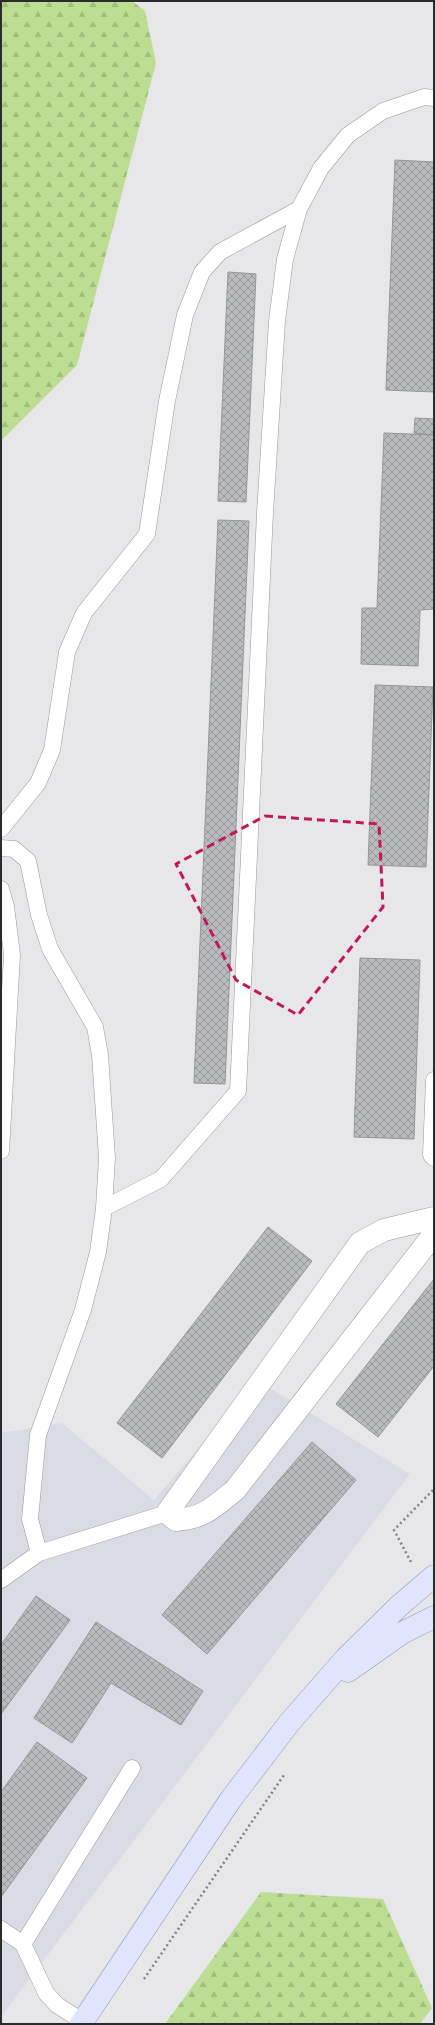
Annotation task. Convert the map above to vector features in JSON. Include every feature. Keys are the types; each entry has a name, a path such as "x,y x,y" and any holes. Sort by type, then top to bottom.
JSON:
{"main road":[{"path":"82,2023 231,1799 290,1722 346,1658 399,1606 434,1576"},
{"path":"290,1722 337,1678 402,1634 434,1617"}],"street":[{"path":"434,1218 384,1230 360,1243 167,1513 176,1520 192,1519 211,1509 235,1490 434,1234"}],"lane":[{"path":"104,1208 161,1179 238,1091 265,514 277,321 285,259 299,209 321,168 348,135 383,110 424,97 434,98"},
{"path":"1,829 38,783 52,750 67,652 84,613 147,534 167,401 185,315 202,272 220,252 299,209"},
{"path":"1,848 14,848 28,861 39,915 50,949 95,1026 100,1054 107,1158 104,1208 98,1252 83,1310 38,1435 30,1519 39,1552"},
{"path":"1,889 6,906 12,955 1,1151"},
{"path":"434,1080 431,1155 434,1158"},
{"path":"1,1580 39,1552 167,1513"},
{"path":"23,1944 132,1768"},
{"path":"1,1929 23,1944 46,1993 57,2004 82,2023"}],"path":[{"path":"394,1530 434,1489"},
{"path":"141,1985 285,1775"}],"highlighted area":[{"path":"265,816 379,824 383,907 298,1015 236,980 176,864"}],"shaded area":[{"path":"257,1380 410,1474 1,2017 1,1433 62,1423 154,1500"}],"green space":[{"path":"1,1 132,1 145,11 156,63 77,365 1,441"},
{"path":"261,1892 383,1899 432,2008 420,2024 165,2024"}],"building":[{"path":"395,160 434,162 434,392 386,390"},
{"path":"228,272 256,274 246,502 218,501"},
{"path":"415,418 434,419 434,435 414,433"},
{"path":"384,433 434,435 434,609 420,610 418,666 361,664 362,608 377,608"},
{"path":"218,520 249,521 225,1084 194,1083"},
{"path":"375,685 433,687 426,867 368,865"},
{"path":"360,958 420,960 414,1139 354,1137"},
{"path":"268,1227 312,1261 162,1458 117,1423"},
{"path":"434,1279 434,1366 378,1437 336,1404"},
{"path":"312,1442 356,1480 207,1654 162,1615"},
{"path":"36,1596 70,1620 1,1714 1,1645"},
{"path":"96,1622 203,1691 181,1725 111,1683 72,1743 34,1718"},
{"path":"37,1742 87,1778 1,1897 1,1792"}]}
